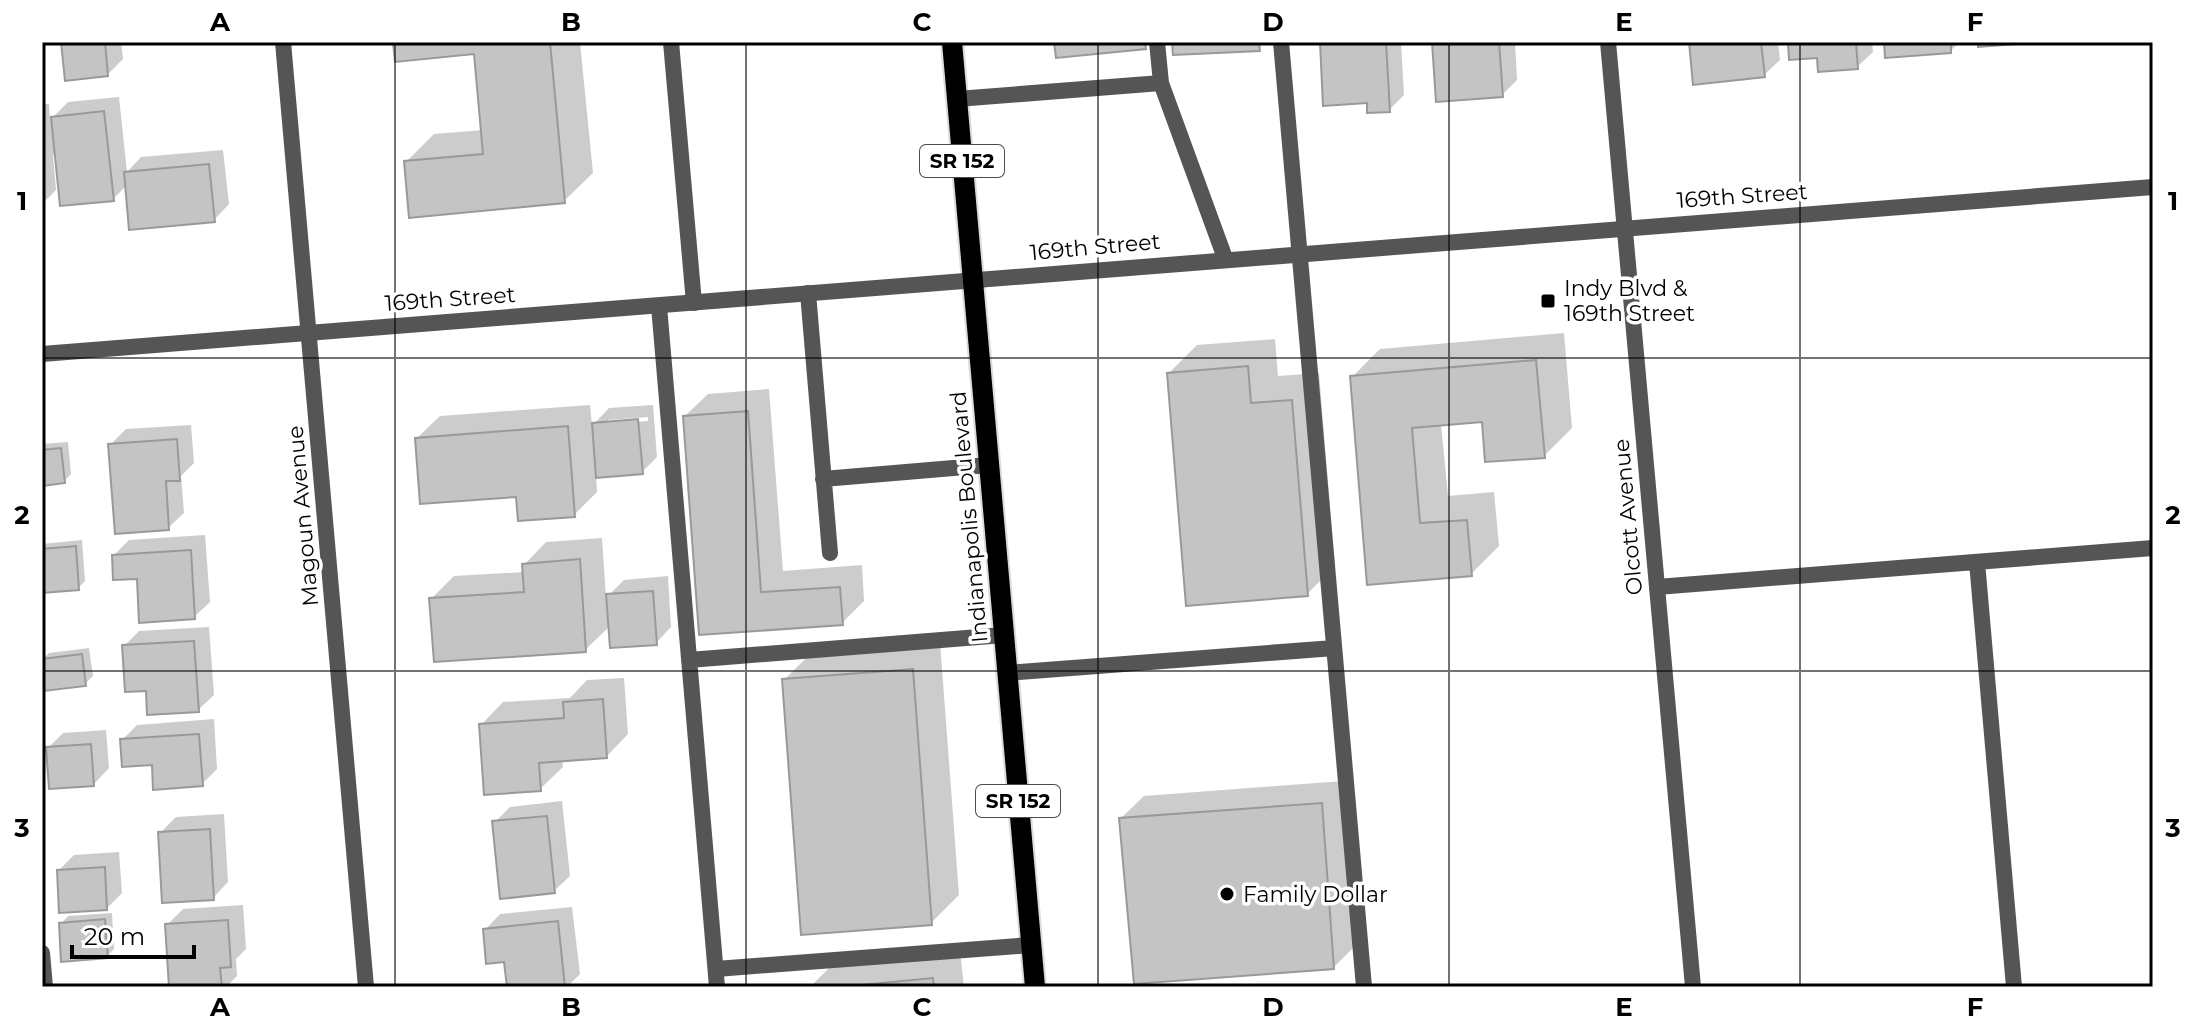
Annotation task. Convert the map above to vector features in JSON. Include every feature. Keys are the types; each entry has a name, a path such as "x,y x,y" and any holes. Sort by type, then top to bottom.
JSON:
{"main road":[{"name":"Indianapolis Boulevard","path":"952,42 1035,987"}],"street":[{"name":"Magoun Avenue","path":"283,42 366,987"},
{"path":"671,42 694,303"},
{"path":"1157,42 1161,83 1225,258"},
{"path":"1281,42 1364,987"},
{"name":"Olcott Avenue","path":"1608,42 1693,987"},
{"path":"957,99 1161,83"},
{"name":"169th Street","path":"42,354 1225,258 2153,187"},
{"path":"808,293 830,553"},
{"path":"659,306 717,987"},
{"path":"823,479 989,465"},
{"path":"1657,587 2153,548"},
{"path":"1977,562 2014,987"},
{"path":"689,660 1004,635"},
{"path":"1007,673 1334,648"},
{"path":"716,969 1031,945"},
{"path":"42,953 45,987"}],"building":[{"path":"61,42 105,42 108,76 65,81"},
{"path":"393,42 550,42 565,203 409,218 404,161 483,154 474,54 395,62"},
{"path":"1054,42 1145,42 1146,49 1056,58"},
{"path":"1172,42 1259,42 1260,51 1173,55"},
{"path":"1320,42 1386,42 1390,112 1367,113 1367,103 1323,106"},
{"path":"1432,42 1499,42 1503,97 1436,102"},
{"path":"1689,42 1761,42 1765,77 1693,85"},
{"path":"1788,42 1856,42 1858,69 1818,72 1817,58 1789,60"},
{"path":"1884,42 1951,42 1951,53 1885,58"},
{"path":"1978,42 2044,42 1978,47"},
{"path":"104,111 114,201 60,206 51,117"},
{"path":"209,164 215,222 129,230 124,172"},
{"path":"1536,360 1545,458 1485,462 1482,422 1412,428 1420,523 1467,520 1472,576 1367,585 1350,376"},
{"path":"1248,366 1251,403 1292,400 1308,596 1186,606 1167,373"},
{"path":"748,411 761,592 840,587 843,625 699,635 683,416"},
{"path":"638,419 643,474 596,478 592,423"},
{"path":"568,426 575,517 518,521 516,497 420,504 415,438"},
{"path":"177,439 180,481 166,481 169,530 115,534 108,444"},
{"path":"61,448 65,483 42,486 42,450"},
{"path":"76,546 79,590 42,593 42,549"},
{"path":"191,550 195,619 139,623 137,579 113,580 112,555"},
{"path":"580,559 586,652 434,662 429,598 524,592 522,564"},
{"path":"653,591 657,645 610,648 606,594"},
{"path":"194,641 199,712 147,715 146,691 125,692 122,645"},
{"path":"82,654 86,686 44,691 42,659"},
{"path":"913,669 932,925 801,935 782,679"},
{"path":"603,699 607,758 539,763 541,791 484,795 479,724 564,718 563,702"},
{"path":"199,734 203,786 153,790 152,765 122,767 120,739"},
{"path":"91,744 94,786 49,789 46,747"},
{"name":"Family Dollar","path":"1322,803 1334,969 1134,984 1119,818"},
{"path":"547,816 555,893 500,899 492,821"},
{"path":"210,829 214,900 162,903 158,832"},
{"path":"105,867 107,910 59,913 57,870"},
{"path":"105,919 108,958 61,962 59,923"},
{"path":"228,920 231,967 220,968 222,987 169,987 165,924"},
{"path":"558,921 565,987 507,987 504,962 486,964 483,929"},
{"path":"933,978 934,987 840,987"}],"place":[{"name":"Indy Blvd & 169th Street","path":"1548,301"},
{"name":"Family Dollar","path":"1227,894"}]}
